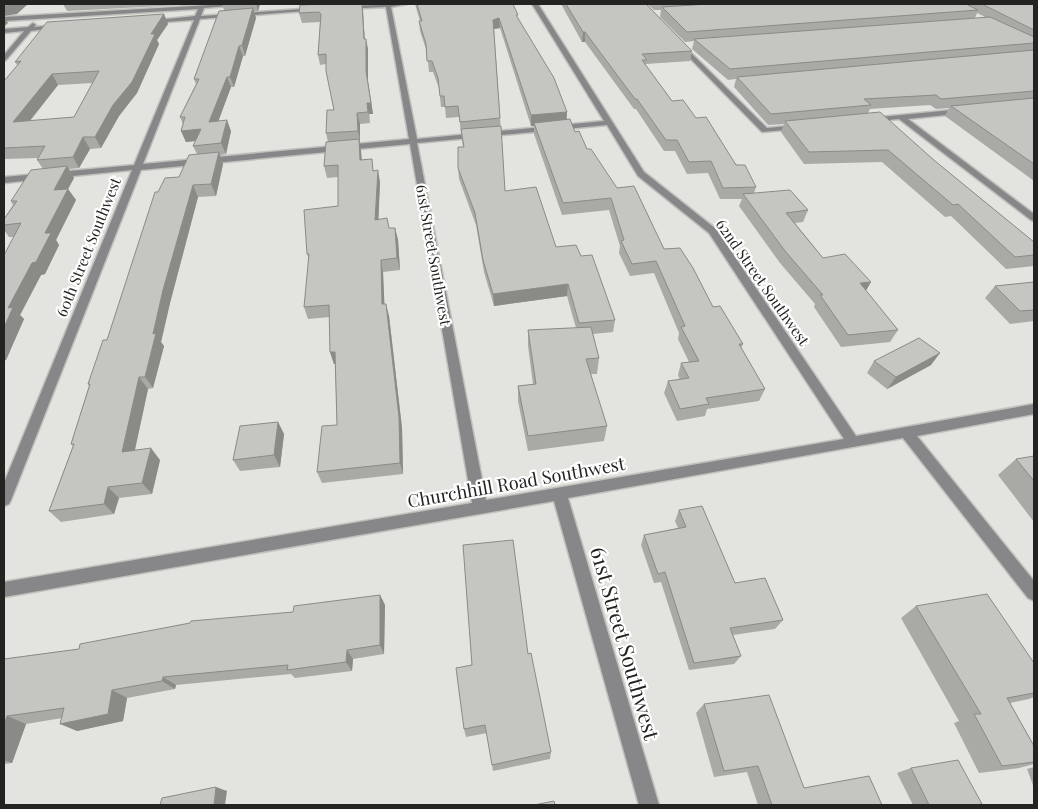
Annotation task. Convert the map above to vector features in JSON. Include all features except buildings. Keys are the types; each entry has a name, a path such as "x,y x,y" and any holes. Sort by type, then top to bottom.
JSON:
{"street":[{"path":"4,19 250,4"},
{"name":"61st Street Southwest","path":"388,4 480,507"},
{"path":"340,8 404,4"},
{"name":"62nd Street Southwest","path":"535,4 641,174 657,189 693,213 713,231 853,442"},
{"name":"60th Street Southwest","path":"4,500 136,167 202,7"},
{"path":"148,21 321,9"},
{"path":"4,59 40,17"},
{"path":"4,30 69,26"},
{"path":"676,40 765,130 804,127"},
{"path":"681,46 691,45"},
{"path":"720,84 730,84"},
{"path":"862,121 968,111"},
{"path":"902,117 1034,218"},
{"path":"4,180 609,123"},
{"name":"Churchhill Road Southwest","path":"4,590 1034,409"},
{"path":"906,432 1034,593"},
{"name":"61st Street Southwest","path":"559,493 649,805"}]}
